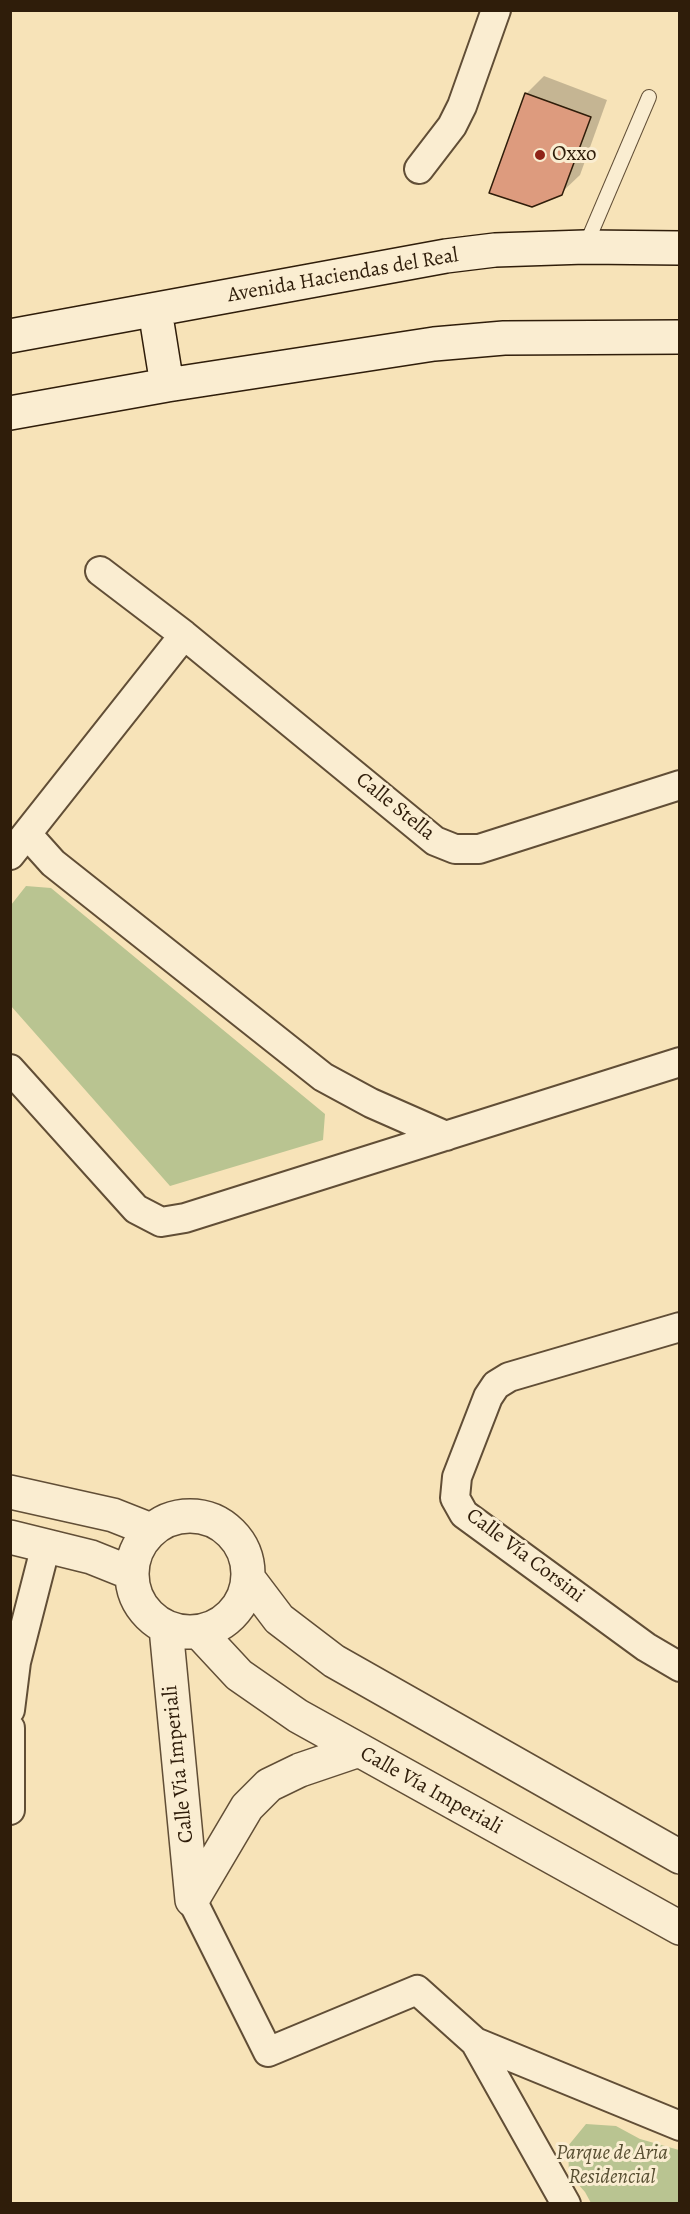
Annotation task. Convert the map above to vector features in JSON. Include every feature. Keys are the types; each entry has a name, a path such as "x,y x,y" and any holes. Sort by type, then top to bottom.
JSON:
{"street":[{"path":"419,169 452,126 462,106 496,10"},
{"name":"Avenida Haciendas del Real","path":"10,336 447,256 495,250 585,247 680,248"},
{"path":"155,310 167,385"},
{"path":"10,413 167,385 434,344 504,338 680,337"},
{"name":"Calle Stella","path":"100,572 184,635 435,841 455,849 479,849 680,785"},
{"path":"184,635 19,845 53,863 323,1077 371,1103 446,1136"},
{"path":"10,1069 136,1209 160,1222 185,1218 680,1062"},
{"name":"Calle Vía Corsini","path":"679,1329 509,1377 496,1385 488,1397 457,1477 455,1498 464,1514 646,1647 680,1667"},
{"path":"10,1492 113,1515 151,1530"},
{"path":"187,1515 206,1518 224,1527 238,1541 246,1558 248,1578 243,1596 233,1613 218,1625 199,1632 183,1632 166,1628 152,1618 140,1605 134,1590 132,1573 134,1557 141,1542 151,1530 168,1520 187,1515"},
{"path":"10,1537 91,1557 132,1573"},
{"path":"10,1710 16,1662 46,1545"},
{"path":"248,1578 279,1619 334,1661 680,1857"},
{"name":"Calle Via Imperiali","path":"166,1628 192,1900 268,2052 417,1990 475,2042"},
{"name":"Calle Vía Imperiali","path":"199,1632 239,1675 298,1716 680,1928"},
{"path":"10,1728 10,1810"},
{"name":"Calle Via Imperiali","path":"192,1900 247,1808 269,1785 300,1770 359,1750"},
{"path":"475,2042 680,2126"},
{"path":"475,2042 566,2204"}],"lane":[{"path":"585,247 649,97"}],"green space":[{"path":"26,886 51,888 325,1114 323,1140 170,1186 11,1006 11,905"},
{"name":"Parque de Aria Residencial","path":"586,2124 616,2126 640,2139 679,2150 679,2203 591,2203 585,2192 569,2174 568,2146"}],"building":[{"name":"Oxxo","path":"525,93 591,117 562,195 532,207 489,193"}],"place":[{"name":"Oxxo","path":"540,155"}]}
